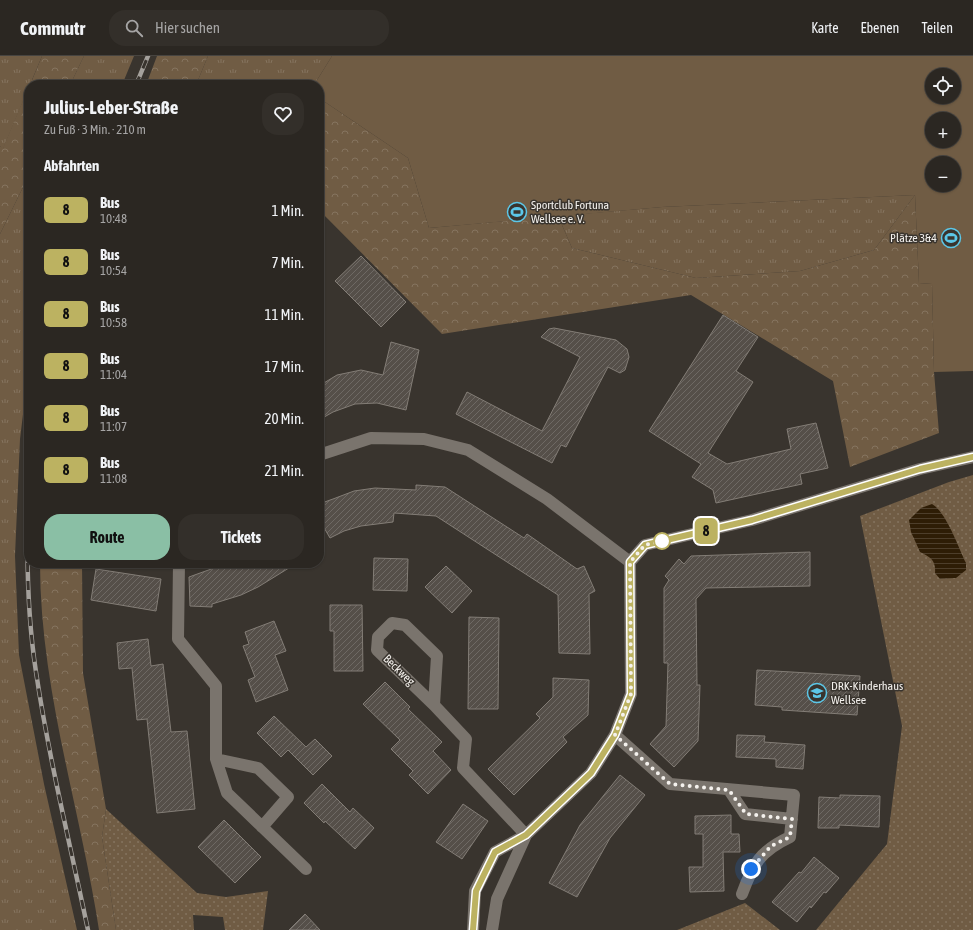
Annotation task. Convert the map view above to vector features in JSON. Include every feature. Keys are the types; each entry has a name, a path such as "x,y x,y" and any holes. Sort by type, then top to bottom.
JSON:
{"street":[{"path":"324,452 371,438 424,439 468,450 547,499 630,562"},
{"path":"473,930 476,891 495,852 526,835 591,773 615,735 631,694 630,562 645,545 752,520 920,469 973,457"},
{"path":"179,568 178,639 216,686 216,759 227,793 306,869"},
{"name":"Beckweg","path":"434,705 437,656 405,625 392,623 378,637 377,650 434,705 466,739 464,768 526,835"},
{"path":"615,735 670,784 794,795 790,837 771,846 751,869 742,894"},
{"path":"216,759 258,768 288,797 262,827"},
{"path":"729,790 746,814 792,819"},
{"path":"492,930 497,899 526,835"}],"green space":[{"path":"0,56 42,56 32,80 24,80 24,99 3,149 0,146"},
{"path":"42,56 84,56 72,80 32,80"},
{"path":"84,56 134,56 124,80 72,80"},
{"path":"157,56 208,56 198,80 148,80"},
{"path":"208,56 332,56 317,80 198,80"},
{"name":"Sportclub Fortuna Wellsee e. V.","path":"332,56 973,56 973,371 934,372 932,284 919,283 915,195 662,207 429,228 408,158 324,101 324,80 317,80"},
{"path":"24,98 24,185 0,234 0,146 3,148"},
{"path":"324,101 408,158 429,228 558,216 572,248 696,278 800,271 874,250 915,195 919,283 932,284 934,372 939,433 850,467 833,381 691,295 442,334 324,215"},
{"path":"24,185 24,406 20,439 15,556 19,655 44,784 77,930 0,930 0,234"},
{"path":"915,195 874,250 800,271 696,278 572,248 558,216 662,207"},
{"path":"973,475 973,930 816,930 887,844 902,726 860,516 949,482"},
{"path":"40,568 82,568 83,673 106,809 102,837 116,930 99,930 82,838 62,747 47,656 42,610"},
{"path":"106,809 197,893 226,897 268,891 263,930 225,930 223,917 193,915 194,930 116,930 102,837"},
{"path":"745,903 780,930 677,930"}],"shaded area":[{"path":"932,504 943,515 952,531 966,563 966,570 956,578 940,579 935,573 934,562 920,552 911,532 909,520 921,508"}],"building":[{"path":"361,256 406,302 381,327 335,281"},
{"path":"723,315 758,337 736,371 753,382 708,453 727,464 791,449 787,429 816,423 828,468 800,474 802,484 716,503 713,490 692,477 701,464 649,431"},
{"path":"554,328 616,340 627,349 629,357 625,370 620,373 608,367 566,447 561,445 552,463 456,414 467,392 542,431 580,357 541,337 549,329"},
{"path":"391,342 419,350 406,410 377,403 355,404 333,412 324,417 324,383 337,375 361,370 383,375"},
{"path":"416,485 445,487 524,538 527,534 577,569 584,566 595,591 589,594 590,654 559,653 558,595 436,516 394,513 393,522 361,526 344,531 330,538 324,528 324,502 354,491 375,488 416,490"},
{"path":"810,552 810,586 706,588 696,599 697,685 700,685 698,741 674,767 650,744 666,726 668,663 664,663 664,588 669,580 665,576 679,559 684,564 691,556"},
{"path":"374,558 408,559 407,591 373,590"},
{"path":"446,566 472,591 452,613 425,587"},
{"path":"214,568 289,568 258,587 241,595 212,604 212,607 190,606 189,577"},
{"path":"96,569 161,579 156,611 91,600"},
{"path":"330,605 362,605 363,671 334,671 334,631 330,631"},
{"path":"469,617 499,618 498,709 468,709"},
{"path":"274,621 286,651 275,655 288,690 256,702 248,680 255,677 243,646 249,644 245,632"},
{"path":"148,639 151,666 163,664 171,732 187,731 195,809 157,813 147,719 137,720 132,668 119,669 117,643"},
{"path":"757,670 860,676 857,715 782,710 782,707 755,705"},
{"path":"553,678 589,680 588,715 563,737 567,742 514,795 488,769 540,718 536,714 553,697"},
{"path":"385,682 410,707 408,709 442,742 433,751 451,770 428,794 409,775 413,771 391,749 400,740 363,704"},
{"path":"274,716 306,747 315,739 332,756 313,775 288,750 281,757 257,733"},
{"path":"737,735 765,736 764,742 805,745 803,769 776,767 776,759 736,757"},
{"path":"620,775 645,795 610,838 577,897 549,883 580,825"},
{"path":"322,784 350,812 353,808 374,828 355,849 325,821 324,823 304,803"},
{"path":"840,795 880,796 879,827 839,825 839,828 818,828 819,797 840,798"},
{"path":"463,804 488,821 462,859 436,842"},
{"path":"731,815 731,834 739,834 740,852 723,852 724,891 690,892 689,867 703,867 703,834 695,834 695,816"},
{"path":"224,820 261,857 235,883 198,847"},
{"path":"814,857 839,878 826,893 824,892 811,908 810,906 797,922 772,902 799,872 801,873"},
{"path":"305,914 320,930 289,930"}],"railway":[{"path":"138,80 148,56"},
{"path":"28,568 29,605 33,650 41,705 88,930"}],"bus line":[{"name":"8","path":"473,930 476,891 495,852 526,835 591,773 615,735 631,694 630,562 645,545 752,520 920,469 973,457"}],"place":[{"name":"Sportclub Fortuna Wellsee e. V.","path":"517,212"},
{"name":"Plätze 3&4","path":"951,238"},
{"name":"DRK-Kinderhaus Wellsee","path":"817,693"}],"route":[{"path":"662,541 645,545 630,562 631,694 615,735 670,784 729,790 746,814 792,819 790,837 771,846 751,869"}]}
